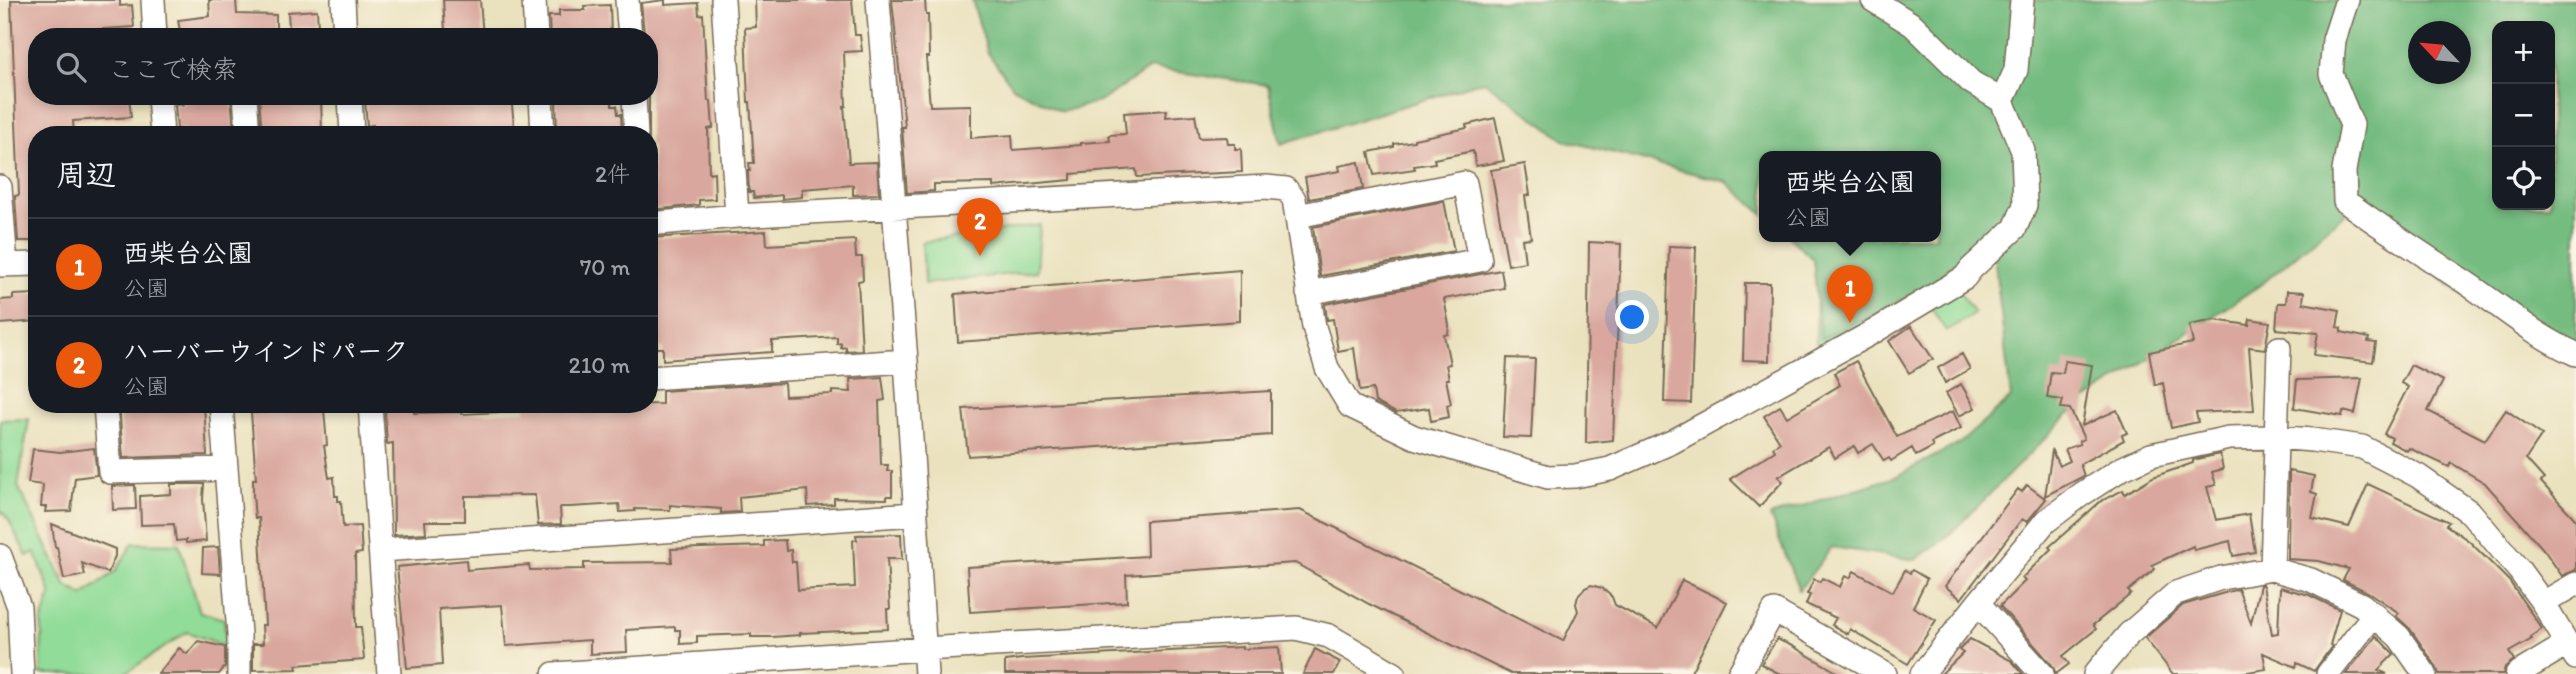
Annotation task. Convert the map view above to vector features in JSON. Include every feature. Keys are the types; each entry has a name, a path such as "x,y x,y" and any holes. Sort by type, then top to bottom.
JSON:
{"street":[{"path":"153,0 155,28"},
{"path":"343,0 345,28"},
{"path":"534,0 536,28"},
{"path":"627,0 629,28"},
{"path":"723,0 737,216"},
{"path":"878,0 906,361 926,674"},
{"path":"658,222 1266,187 1286,189 1294,199 1314,327 1327,368 1350,406 1414,437 1548,477 1575,476 1610,469 1672,442 1873,332 1965,277 1970,269 2015,228 2025,205 2023,150 2002,102 1972,82 1913,25 1873,0"},
{"path":"2002,102 2015,70 2022,0"},
{"path":"2347,0 2334,40 2331,74 2352,125 2344,171 2345,201 2553,344 2576,354"},
{"path":"160,105 161,126"},
{"path":"246,105 247,126"},
{"path":"350,105 351,126"},
{"path":"541,105 543,126"},
{"path":"634,105 636,126"},
{"path":"1297,216 1464,175 1480,260 1308,293"},
{"path":"0,187 3,265 28,264"},
{"path":"2272,569 2274,437 2279,348"},
{"path":"658,377 906,361"},
{"path":"106,413 110,472 226,469"},
{"path":"222,413 239,634 239,674"},
{"path":"371,413 389,674"},
{"path":"1922,674 2045,522 2082,494 2121,469 2151,455 2229,438 2274,437 2362,447 2418,476 2471,513 2543,603 2572,651 2517,674"},
{"path":"381,550 915,514"},
{"path":"0,556 19,607 22,674"},
{"path":"2095,674 2129,634 2176,593 2221,578 2272,569 2311,580 2362,605 2399,637 2425,674"},
{"path":"2543,603 2576,584"},
{"path":"1978,603 2042,674"},
{"path":"1739,674 1774,611 1885,674"},
{"path":"2328,674 2374,614"},
{"path":"554,674 1296,628 1329,636 1394,674"}],"green space":[{"path":"972,0 2576,0 2576,366 2464,296 2350,209 2263,283 2077,406 1947,537 1915,560 1832,547 1799,590 1770,516 1895,477 1960,443 2011,398 1994,255 1821,339 1813,259 1794,242 1941,242 1941,151 1759,151 1759,211 1727,182 1564,140 1484,81 1281,144 1268,85 1150,68 1101,101 1062,112 1014,88 988,53"},
{"path":"1040,225 1037,271 925,284 922,242"},
{"path":"1817,277 1953,282 1974,314 1946,331 1926,300 1816,358"},
{"path":"29,419 18,486 66,586 83,595 115,572 133,543 179,544 200,612 224,619 226,646 187,632 124,674 41,674 42,622 51,594 35,552 27,556 8,519 0,510 0,420"}],"building":[{"path":"11,0 120,0 120,6 132,5 134,27 28,28 28,105 130,105 131,117 73,121 73,126 28,126 28,241 18,241 15,196 19,195"},
{"path":"209,0 236,0 237,14 276,15 276,28 179,28 178,20 210,16"},
{"path":"443,0 480,0 482,28 445,28"},
{"path":"665,0 665,5 698,3 699,15 703,14 708,101 711,101 713,128 708,129 709,173 714,172 715,199 699,200 699,205 658,209 658,126 649,126 649,105 658,105 658,28 644,28 641,3"},
{"path":"755,0 852,0 855,35 860,35 862,51 844,52 844,106 849,163 877,162 879,194 853,195 853,185 802,189 802,197 782,199 782,195 754,198 753,192 749,192 749,163 754,163 745,28 756,27"},
{"path":"892,0 925,0 928,15 929,57 926,57 930,106 971,105 971,138 1012,135 1013,150 1110,141 1109,135 1126,134 1124,113 1167,110 1166,117 1195,115 1199,138 1227,137 1228,144 1235,144 1235,149 1241,149 1242,172 1137,177 1136,169 1071,174 1071,180 993,187 993,183 934,184 934,191 907,193 902,127 905,127"},
{"path":"610,5 611,28 550,28 549,16 559,16 559,10 585,10 584,6"},
{"path":"317,10 318,27 289,28 288,12"},
{"path":"175,105 232,105 234,126 177,126"},
{"path":"260,105 321,105 322,126 261,126"},
{"path":"365,105 512,105 514,126 373,125 367,126"},
{"path":"556,105 612,105 617,106 618,114 621,114 622,126 557,126"},
{"path":"1495,118 1504,161 1476,166 1473,151 1434,159 1435,163 1414,166 1415,169 1374,175 1369,152 1467,128 1466,125"},
{"path":"1359,162 1363,189 1309,199 1305,177 1340,171 1339,166"},
{"path":"1525,164 1530,195 1525,196 1531,238 1522,239 1525,262 1508,265 1491,170"},
{"path":"1444,201 1454,251 1320,276 1313,227"},
{"path":"766,231 767,245 855,240 856,257 862,257 863,280 858,281 862,350 846,351 846,347 841,348 841,343 837,344 837,337 772,341 772,352 663,360 663,348 658,348 658,237"},
{"path":"1589,242 1621,244 1613,440 1586,443"},
{"path":"1669,246 1696,247 1691,403 1664,402"},
{"path":"1240,270 1240,321 958,342 955,294"},
{"path":"1501,270 1504,288 1444,299 1449,325 1448,334 1444,335 1450,364 1446,365 1451,404 1447,405 1449,417 1431,421 1429,408 1396,413 1375,402 1373,389 1360,391 1354,348 1338,351 1333,319 1327,320 1325,304"},
{"path":"1745,283 1770,283 1769,361 1743,360"},
{"path":"2287,291 2304,292 2303,303 2340,310 2337,327 2341,328 2341,332 2369,338 2368,342 2376,343 2373,362 2314,355 2318,333 2276,329 2278,303 2286,303"},
{"path":"28,294 28,322 0,324 0,300 13,299 13,295"},
{"path":"2250,319 2270,322 2265,349 2249,347 2254,410 2196,413 2198,422 2171,428 2163,383 2155,385 2149,352 2193,343 2189,325 2214,320 2249,325"},
{"path":"1911,326 1933,359 1909,373 1889,341"},
{"path":"1962,354 1970,369 1945,383 1938,368"},
{"path":"1507,358 1535,359 1531,438 1503,437"},
{"path":"1856,361 1897,437 1953,411 1961,428 1931,443 1933,447 1916,456 1912,448 1891,461 1889,458 1884,461 1873,444 1858,453 1854,446 1835,458 1829,447 1778,477 1783,481 1759,507 1730,479 1775,451 1773,447 1780,442 1764,416 1780,406 1787,417 1840,385 1834,373"},
{"path":"2065,361 2092,365 2082,426 2117,410 2127,433 2122,435 2124,440 2080,464 2084,476 2045,496 2052,451 2059,466 2070,461 2065,449 2080,444 2079,441 2084,439 2070,409 2061,408 2063,400 2047,398 2051,372 2063,373"},
{"path":"2411,365 2443,381 2428,411 2485,440 2506,410 2542,435 2526,459 2544,479 2541,482 2576,520 2576,570 2562,576 2544,550 2485,483 2451,463 2449,467 2390,442 2392,438 2384,434 2408,387 2401,383"},
{"path":"882,377 885,400 879,401 881,465 888,465 887,471 892,471 892,496 887,496 887,499 834,498 834,504 808,506 807,490 739,497 740,512 721,513 721,509 670,505 670,510 635,509 620,512 619,504 560,507 561,524 538,525 535,495 465,496 465,521 425,521 426,533 394,535 393,443 387,444 385,413 658,413 658,404 662,404 662,391 784,383 785,396 832,394 832,391 851,392 850,379"},
{"path":"2362,378 2355,414 2343,411 2342,416 2294,408 2297,380"},
{"path":"1961,384 1975,408 1959,416 1946,393"},
{"path":"1271,391 1271,435 968,456 963,409"},
{"path":"120,413 205,413 207,455 123,458"},
{"path":"251,413 324,413 327,445 324,446 329,478 334,477 335,496 341,501 343,527 360,526 362,553 355,554 356,627 361,627 364,660 296,665 297,669 253,670 253,644 263,644 262,625 265,625 259,518 255,518 253,495 253,479 256,479"},
{"path":"94,448 97,475 75,478 71,511 45,512 46,507 41,507 43,485 28,483 33,449 60,452"},
{"path":"2220,454 2223,469 2212,472 2216,485 2207,487 2216,520 2249,514 2255,552 2233,556 2230,541 2194,550 2193,546 2152,565 2155,569 2128,591 2131,594 2093,625 2096,629 2063,656 2069,664 2056,674 2052,665 2000,606 2025,581 2022,578 2051,549 2049,547 2101,501 2123,490 2125,494 2153,477 2193,463 2193,460"},
{"path":"2289,471 2314,476 2311,492 2317,494 2312,518 2349,527 2368,484 2449,522 2446,525 2469,541 2509,581 2542,629 2530,637 2532,639 2509,652 2514,660 2505,667 2503,674 2439,674 2410,629 2396,616 2399,613 2368,592 2343,580 2349,569 2319,561 2288,559"},
{"path":"171,484 204,484 206,541 176,541 174,524 141,525 140,496 171,494"},
{"path":"135,485 136,509 113,510 112,486"},
{"path":"2027,485 2046,499 2027,522 2022,519 1961,599 1945,586 2018,489 2022,492"},
{"path":"1300,510 1563,641 1578,611 1578,596 1591,585 1602,588 1612,597 1615,605 1658,628 1682,580 1727,602 1690,674 1511,674 1369,604 1295,563 1126,575 1127,602 970,612 967,567 1147,556 1146,521"},
{"path":"52,524 115,549 108,573 82,563 85,575 64,579"},
{"path":"901,534 902,559 887,559 890,609 887,609 888,629 772,637 751,637 751,634 697,636 697,643 680,644 680,630 675,630 675,627 626,630 627,652 590,654 590,640 506,646 502,605 439,609 442,665 407,668 397,567 466,560 467,570 529,565 530,570 584,569 584,563 672,562 671,549 764,546 764,541 785,540 786,551 791,550 792,562 796,562 798,590 855,587 853,540 857,540 856,535"},
{"path":"218,547 220,574 202,573 203,548"},
{"path":"1905,570 1910,573 1912,570 1927,579 1913,607 1936,620 1908,664 1850,629 1848,634 1832,625 1836,618 1806,604 1814,579 1820,582 1822,578 1840,587 1845,576 1850,578 1854,571 1893,592"},
{"path":"2260,585 2263,585 2272,634 2278,633 2280,587 2309,595 2340,610 2330,645 2332,646 2314,671 2297,663 2296,667 2263,653 2266,669 2235,674 2173,674 2145,638 2183,605 2238,589 2251,623"},
{"path":"2376,636 2394,654 2378,670 2387,674 2346,674"},
{"path":"1777,639 1840,674 1780,674 1761,664"},
{"path":"1970,639 2012,661 2023,674 1941,674 1963,653 1959,650"},
{"path":"198,641 225,647 225,667 219,674 158,674 179,648 187,654"},
{"path":"1279,647 1281,674 1005,674 1005,661 1022,659"},
{"path":"1315,649 1340,662 1334,674 1303,674"}],"place":[{"name":"ハーバーウインドパーク","path":"980,256"},
{"name":"西柴台公園","path":"1850,323"}]}
